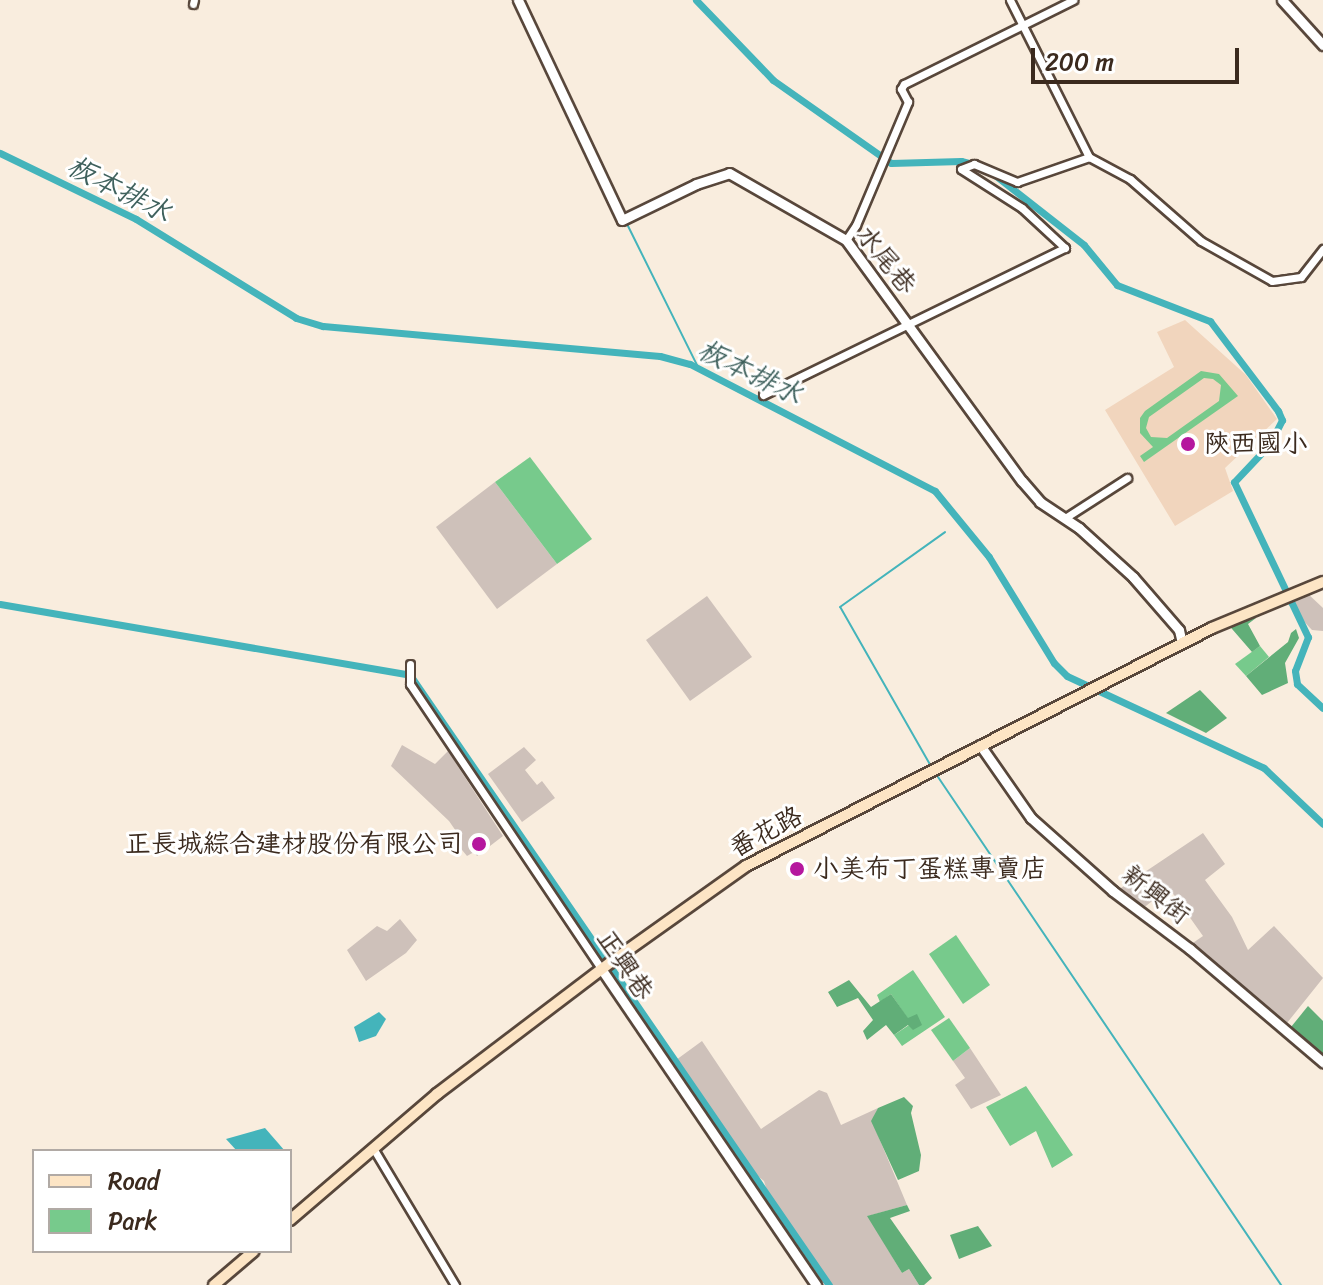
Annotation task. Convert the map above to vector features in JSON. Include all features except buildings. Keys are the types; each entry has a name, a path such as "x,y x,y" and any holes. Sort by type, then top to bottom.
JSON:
{"main road":[{"name":"番花路","path":"292,1218 437,1094 746,866 1182,643 1299,589 1323,582"},
{"path":"214,1285 252,1253"}],"street":[{"name":"水尾巷","path":"518,0 622,220 729,173 846,240 1022,481 1040,502 1065,518 1133,577 1179,630 1182,643"},
{"path":"1010,0 1089,157 1136,183 1201,241 1272,281 1301,277 1323,249"},
{"path":"846,240 908,102 901,89 904,84 1073,0"},
{"path":"1282,0 1323,45"},
{"path":"763,395 1065,248 1022,208 961,169 974,164 1017,182 1089,157"},
{"path":"1065,518 1127,478"},
{"name":"正興巷","path":"410,664 410,684 816,1285"},
{"name":"新興街","path":"980,745 1031,818 1113,891 1190,949 1323,1062"},
{"path":"373,1148 455,1285"}],"shaded area":[{"name":"陝西國小","path":"1185,320 1246,375 1277,419 1225,468 1233,491 1175,526 1105,410 1174,367 1157,332"},
{"path":"495,482 557,564 497,609 436,527"},
{"path":"1306,592 1323,608 1323,631 1312,630 1285,601"},
{"path":"707,596 752,657 690,701 646,640"},
{"path":"402,745 435,764 448,751 503,836 477,856 474,852 467,856 453,839 458,834 449,821 391,766"},
{"path":"524,747 536,760 525,770 537,785 542,781 555,798 522,822 488,774"},
{"path":"1203,833 1225,864 1205,880 1232,917 1248,950 1274,926 1323,978 1283,1028 1187,947 1203,936 1169,888 1142,909 1121,892 1121,888"},
{"path":"400,919 417,940 406,953 366,981 347,950 377,926 387,931"},
{"path":"702,1041 761,1129 819,1090 827,1093 841,1125 878,1108 872,1121 907,1205 868,1216 902,1273 909,1269 919,1285 827,1285 769,1197 764,1181 749,1169 676,1060"},
{"path":"970,1048 1001,1095 971,1109 955,1085 965,1078 953,1061"}],"green space":[{"path":"1201,371 1219,374 1238,396 1144,462 1140,456 1153,447 1140,433 1140,418 1145,411","holes":["1204,378 1213,379 1221,385 1219,401 1167,438 1151,437 1146,428 1149,417"]},
{"path":"530,457 592,539 557,564 495,482"},
{"path":"1255,610 1256,618 1248,624 1260,646 1252,652 1226,622"},
{"path":"1296,629 1299,638 1285,663 1288,683 1262,695 1246,676 1288,642"},
{"path":"1260,646 1269,657 1246,676 1235,664"},
{"path":"1200,690 1227,718 1206,733 1166,713"},
{"path":"956,935 990,985 963,1004 929,954"},
{"path":"913,970 945,1017 902,1046 894,1035 909,1025 908,1019 891,994 880,1002 877,995"},
{"path":"849,980 871,1007 891,994 908,1018 917,1014 922,1025 913,1030 908,1025 894,1035 886,1025 867,1040 863,1031 873,1020 858,998 837,1007 828,992"},
{"path":"1308,1006 1323,1021 1323,1065 1287,1032"},
{"path":"949,1018 970,1048 953,1061 931,1030"},
{"path":"1026,1086 1073,1155 1052,1168 1036,1131 1010,1146 986,1107"},
{"path":"904,1097 913,1106 911,1113 921,1155 919,1171 898,1180 871,1121 878,1108"},
{"path":"907,1205 910,1211 890,1218 932,1278 924,1285 919,1285 909,1269 902,1273 867,1216"},
{"path":"978,1226 992,1246 959,1259 950,1235"}],"water":[{"path":"379,1012 386,1019 376,1036 359,1042 354,1027"},
{"path":"265,1128 283,1149 235,1149 226,1139"}],"waterway":[{"path":"696,0 773,80 891,163 961,161 977,165"},
{"name":"板本排水","path":"0,153 136,219 296,318 323,326 660,356 690,364 935,491 989,557 1054,663 1067,676 1264,768 1323,824"},
{"path":"991,172 1084,245 1117,285 1210,321 1278,411 1282,420 1269,445 1234,482 1308,637 1295,671 1297,684 1323,708"},
{"path":"627,224 699,369"},
{"path":"932,768 840,607 945,532"},
{"path":"0,604 410,675 829,1285"},
{"path":"936,774 1281,1285"}],"place":[{"name":"陝西國小","path":"1188,444"},
{"name":"正長城綜合建材股份有限公司","path":"479,844"},
{"name":"小美布丁蛋糕專賣店","path":"797,869"}]}
